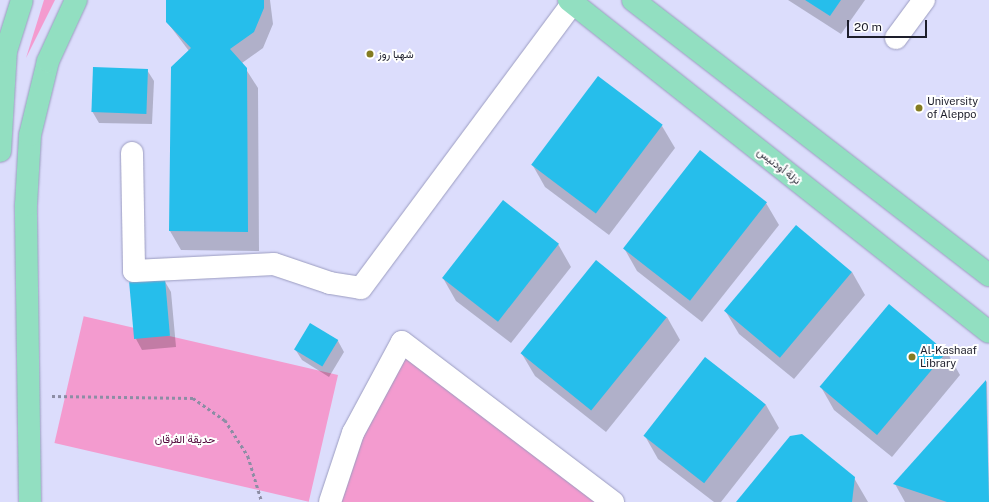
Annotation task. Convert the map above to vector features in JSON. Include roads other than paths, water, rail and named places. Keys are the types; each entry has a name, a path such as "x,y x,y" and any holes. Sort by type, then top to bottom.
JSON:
{"main road":[{"path":"0,151 6,51 22,0"},
{"path":"30,502 30,396 26,205 30,135 48,61 76,0"},
{"path":"632,0 989,275"},
{"name":"نزلة أودنيس","path":"571,2 989,332"}],"street":[{"path":"896,38 924,0"},
{"path":"132,153 134,271 274,264 330,283 361,288 571,2"},
{"path":"330,502 353,433 402,342 613,502"}],"place":[{"name":"شهبا روز","path":"370,54"},
{"name":"University of Aleppo","path":"919,108"},
{"name":"Al-Kashaaf Library","path":"912,357"}],"park label":[{"name":"حديقة الفرقان","path":"185,439"}]}
